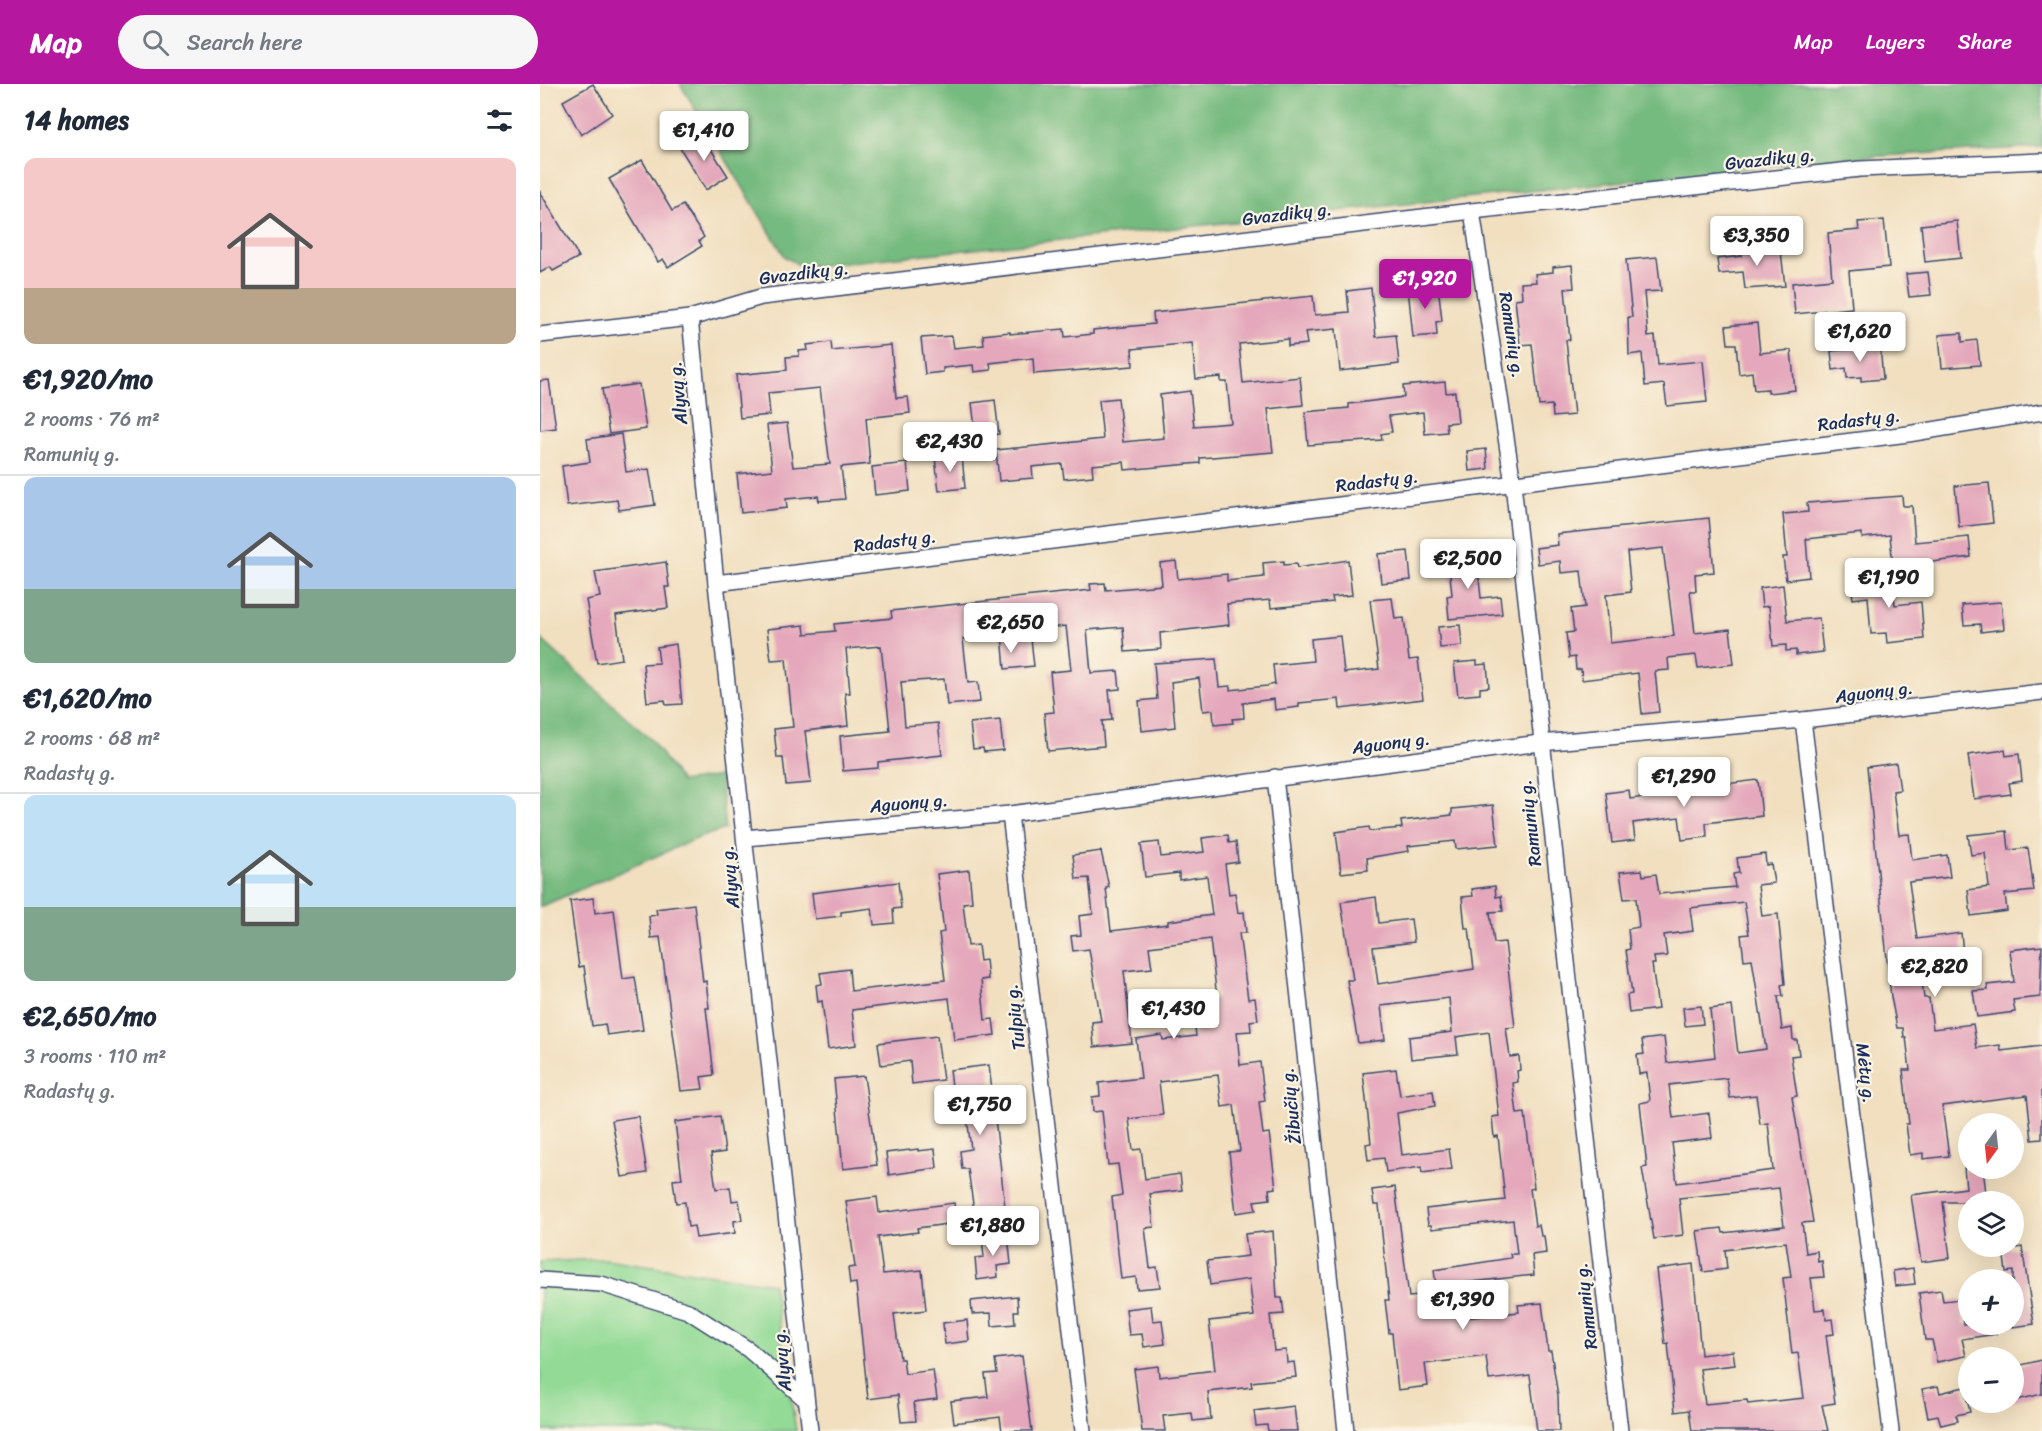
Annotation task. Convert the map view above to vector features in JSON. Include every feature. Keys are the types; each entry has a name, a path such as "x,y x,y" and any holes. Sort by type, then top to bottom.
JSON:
{"street":[{"name":"Gvazdikų g.","path":"540,335 690,318 761,297 1472,212 1860,169 2042,161"},
{"name":"Ramunių g.","path":"1472,212 1513,484 1540,744 1620,1431"},
{"name":"Alyvų g.","path":"690,318 716,583 810,1431"},
{"name":"Radastų g.","path":"716,583 1908,434 2042,412"},
{"name":"Aguonų g.","path":"745,838 1010,814 1275,777 1540,744 1803,720 2042,692"},
{"name":"Mėtų g.","path":"1803,720 1892,1431"},
{"name":"Žibučių g.","path":"1275,777 1346,1431"},
{"name":"Tulpių g.","path":"1010,814 1083,1431"},
{"path":"540,1280 601,1284 688,1311 749,1350 806,1400"}],"green space":[{"path":"680,84 2042,84 2042,147 1846,158 803,267 785,257"},
{"path":"540,638 652,741 681,782 720,776 725,829 693,840 540,907"},
{"path":"605,1259 773,1284 796,1431 540,1431 540,1262"}],"building":[{"path":"593,84 612,114 581,135 563,101"},
{"path":"702,135 728,176 706,190 680,148"},
{"path":"642,160 672,211 683,205 704,237 699,241 702,246 668,267 663,259 658,262 609,179"},
{"path":"540,192 579,257 553,271 550,267 540,273"},
{"path":"1884,220 1889,267 1849,271 1852,308 1795,314 1792,283 1832,279 1828,233 1859,230 1858,222"},
{"path":"1957,221 1961,258 1925,262 1921,225"},
{"path":"1780,243 1785,286 1745,289 1743,272 1719,274 1717,259 1754,252 1753,246"},
{"path":"1657,257 1661,291 1644,292 1648,337 1655,336 1658,365 1703,361 1707,402 1667,406 1664,384 1645,386 1642,353 1629,355 1628,317 1632,317 1626,260"},
{"path":"1572,265 1574,288 1565,289 1570,340 1566,340 1574,415 1553,417 1552,405 1539,406 1532,344 1520,345 1515,299 1522,298 1521,283 1536,282 1535,274 1553,272 1553,267"},
{"path":"1928,272 1931,295 1909,297 1906,274"},
{"path":"1438,285 1442,321 1436,322 1437,335 1413,337 1408,288"},
{"path":"1371,288 1376,337 1396,335 1399,364 1340,371 1336,329 1305,332 1307,344 1288,346 1288,339 1239,344 1243,383 1300,377 1303,405 1268,409 1273,452 1200,458 1200,463 1125,470 1124,462 1092,465 1093,476 1064,479 1062,464 1032,467 1033,478 999,481 996,450 1103,439 1099,400 1118,398 1123,442 1164,438 1160,395 1190,391 1194,426 1231,423 1227,382 1221,382 1221,377 1196,379 1192,343 1132,349 1133,366 1034,374 1033,358 990,363 991,370 974,372 973,365 943,368 943,372 925,374 921,338 952,336 954,348 984,345 983,335 1010,332 1010,334 1064,329 1065,337 1093,334 1093,330 1154,324 1153,313 1313,296 1315,315 1349,312 1347,291"},
{"path":"1757,323 1760,353 1791,350 1795,390 1768,393 1768,389 1754,390 1752,372 1739,374 1736,344 1728,344 1726,326"},
{"path":"1962,333 1962,342 1977,340 1980,365 1942,368 1939,335"},
{"path":"831,342 832,351 891,345 896,398 908,397 910,413 866,418 870,464 841,467 845,499 819,501 818,496 786,499 787,508 741,513 737,474 772,470 767,425 787,423 793,467 830,464 820,388 768,393 770,415 740,418 736,375 787,370 786,357 799,356 799,351 808,350 807,345"},
{"path":"1880,346 1883,379 1861,381 1861,377 1847,378 1846,368 1833,370 1831,351"},
{"path":"549,380 556,428 540,430 540,381"},
{"path":"1445,382 1446,393 1455,392 1458,422 1446,423 1447,432 1425,434 1423,412 1389,416 1392,432 1381,434 1382,440 1308,445 1305,412 1349,408 1349,404 1404,397 1403,386"},
{"path":"639,384 646,429 609,434 602,389"},
{"path":"995,400 999,434 976,436 972,403"},
{"path":"621,434 626,472 649,469 655,505 619,510 617,500 567,506 562,466 590,462 587,439"},
{"path":"936,436 939,457 924,459 922,438"},
{"path":"1486,449 1488,469 1469,471 1467,451"},
{"path":"962,456 965,488 939,491 935,458"},
{"path":"907,463 910,491 875,495 872,467"},
{"path":"1989,483 1993,523 1959,527 1955,486"},
{"path":"1902,496 1903,506 1912,506 1915,542 1969,537 1971,557 1893,567 1890,535 1862,538 1862,533 1806,539 1809,577 1786,580 1783,557 1787,557 1783,514 1808,512 1807,503"},
{"path":"1709,518 1714,572 1695,574 1696,591 1690,591 1695,633 1730,629 1734,664 1698,668 1696,655 1668,658 1669,670 1655,671 1659,712 1642,714 1638,673 1582,680 1581,669 1576,670 1575,657 1569,658 1566,633 1574,632 1571,609 1585,607 1581,571 1561,573 1560,561 1538,564 1536,548 1558,545 1557,534","holes":["1663,548 1674,636 1610,643 1606,595 1631,592 1627,552"]},
{"path":"1408,551 1411,580 1381,583 1378,554"},
{"path":"1476,552 1481,598 1500,596 1502,614 1449,619 1447,596 1452,595 1448,555"},
{"path":"1348,560 1352,595 1332,597 1333,602 1271,608 1270,600 1227,604 1229,625 1160,633 1161,649 1125,652 1123,627 1087,630 1091,673 1118,671 1120,689 1109,690 1112,720 1102,721 1104,746 1048,751 1044,713 1054,712 1050,672 1071,670 1066,626 1030,630 1034,666 1005,669 1002,635 963,639 968,683 978,682 980,702 947,705 944,679 901,682 905,726 938,723 942,755 878,762 878,768 843,771 840,736 890,731 881,646 846,649 850,693 845,693 848,726 805,731 811,783 786,785 783,758 777,758 774,729 793,727 786,659 771,660 767,629 804,625 805,634 835,631 834,624 892,618 891,611 1091,590 1090,584 1105,583 1106,590 1162,585 1160,563 1176,561 1178,579 1227,574 1227,581 1264,577 1263,563 1284,561 1284,565 1296,564 1297,568"},
{"path":"666,562 669,587 665,587 668,608 616,615 622,659 597,663 586,600 600,597 595,572"},
{"path":"1891,573 1895,605 1921,602 1924,639 1887,643 1886,633 1871,634 1868,597 1853,599 1850,577"},
{"path":"1783,585 1787,621 1819,618 1823,652 1796,655 1796,650 1786,651 1786,645 1773,646 1769,606 1762,607 1760,588"},
{"path":"1392,598 1395,619 1404,618 1409,660 1418,659 1423,699 1340,709 1339,699 1299,703 1299,707 1275,710 1274,699 1243,703 1244,718 1232,719 1233,723 1214,725 1213,710 1203,711 1199,678 1171,682 1175,727 1142,731 1139,701 1157,699 1154,663 1216,659 1219,687 1230,686 1230,690 1267,686 1275,684 1273,665 1313,661 1311,639 1340,636 1344,673 1379,669 1370,600"},
{"path":"2001,602 2004,629 1981,632 1980,624 1964,625 1962,605"},
{"path":"1460,625 1462,646 1440,648 1438,627"},
{"path":"676,644 682,704 666,705 665,700 647,702 643,664 659,663 657,647"},
{"path":"1477,661 1477,665 1487,664 1489,687 1480,688 1480,694 1458,696 1454,663"},
{"path":"1000,720 1003,750 984,752 983,748 973,749 970,723"},
{"path":"2005,750 2006,756 2019,754 2022,781 2009,783 2011,794 1974,799 1968,755"},
{"path":"1896,763 1900,790 1893,791 1899,835 1909,834 1912,860 1947,855 1950,877 1909,882 1917,939 1961,933 1963,953 1919,959 1924,998 1929,998 1933,1029 1973,1024 1977,1048 2000,1045 2001,1051 2042,1046 2042,1139 2032,1140 2027,1095 1942,1106 1949,1156 1923,1159 1923,1153 1910,1155 1903,1070 1910,1070 1906,1037 1904,1037 1903,1028 1897,1028 1891,997 1867,767"},
{"path":"1758,780 1762,816 1706,823 1707,837 1682,840 1679,817 1633,823 1635,840 1612,843 1606,793 1629,790 1630,799 1675,793 1674,785 1700,782 1701,787"},
{"path":"1493,805 1498,845 1456,849 1455,841 1408,846 1409,851 1367,858 1368,870 1341,873 1336,832 1369,827 1370,831 1402,828 1401,821 1452,815 1452,809"},
{"path":"2007,831 2009,850 2028,848 2034,891 2005,894 2007,911 1971,916 1968,890 1989,887 1985,853 1971,855 1968,835"},
{"path":"1228,835 1229,843 1236,842 1238,862 1225,864 1229,894 1235,893 1238,913 1244,912 1246,933 1239,933 1248,999 1255,998 1258,1020 1250,1021 1251,1031 1237,1032 1240,1065 1260,1062 1265,1101 1259,1102 1263,1134 1269,1133 1276,1188 1269,1189 1270,1199 1254,1201 1256,1210 1236,1213 1229,1152 1240,1151 1234,1105 1222,1107 1218,1075 1159,1082 1163,1115 1129,1119 1133,1150 1141,1149 1145,1179 1180,1174 1182,1190 1150,1194 1154,1227 1145,1228 1150,1268 1157,1267 1160,1287 1137,1289 1136,1277 1121,1279 1112,1197 1122,1195 1118,1164 1108,1165 1102,1111 1093,1112 1092,1097 1100,1096 1099,1083 1141,1078 1136,1039 1162,1035 1163,1040 1196,1036 1192,1001 1217,998 1210,939 1149,947 1152,968 1124,971 1132,1043 1094,1047 1092,1022 1101,1021 1089,949 1073,951 1071,936 1081,935 1079,916 1093,914 1089,878 1076,879 1073,855 1101,851 1109,887 1106,888 1111,931 1168,924 1168,921 1212,915 1207,876 1179,880 1179,873 1145,877 1141,844 1159,842 1161,857 1204,852 1202,838"},
{"path":"1765,854 1766,865 1771,864 1774,883 1758,885 1762,916 1778,914 1785,984 1781,985 1783,996 1778,996 1782,1030 1792,1028 1793,1040 1797,1040 1799,1055 1791,1056 1797,1096 1792,1097 1813,1222 1802,1223 1806,1253 1817,1251 1818,1262 1822,1261 1824,1277 1811,1278 1815,1310 1825,1309 1826,1320 1832,1319 1834,1334 1826,1335 1835,1403 1822,1405 1828,1431 1692,1431 1689,1410 1675,1412 1668,1343 1665,1344 1656,1269 1693,1264 1701,1355 1733,1351 1735,1365 1700,1369 1705,1404 1747,1400 1748,1404 1804,1398 1798,1353 1792,1354 1783,1278 1791,1277 1786,1242 1725,1250 1727,1269 1703,1272 1697,1231 1722,1228 1723,1233 1784,1226 1779,1188 1679,1198 1683,1235 1654,1239 1642,1168 1647,1167 1640,1103 1650,1101 1647,1073 1639,1074 1637,1055 1644,1054 1642,1040 1664,1037 1667,1063 1715,1057 1710,1009 1732,1006 1738,1053 1766,1049 1752,959 1744,960 1741,935 1749,934 1744,902 1690,908 1693,931 1664,935 1667,956 1654,957 1655,964 1652,964 1658,1009 1629,1013 1627,995 1632,994 1626,950 1630,949 1628,929 1639,927 1636,898 1624,899 1620,872 1642,870 1643,876 1656,874 1659,894 1735,887 1733,874 1739,873 1737,858","holes":["1727,1078 1730,1098 1756,1095 1760,1124 1768,1123 1773,1170 1677,1183 1672,1143 1712,1138 1709,1113 1673,1118 1669,1085"]},
{"path":"969,870 972,902 963,903 968,946 978,945 980,961 986,960 988,979 981,980 985,1020 993,1019 995,1035 954,1040 949,998 852,1010 856,1045 828,1049 822,1001 818,1002 816,985 822,984 820,973 849,969 851,991 945,980 939,933 944,932 937,874"},
{"path":"898,882 901,908 893,909 894,923 874,925 872,908 841,912 841,916 815,919 812,893"},
{"path":"1495,886 1496,897 1501,896 1503,911 1490,912 1494,943 1505,942 1515,1027 1506,1028 1510,1057 1519,1056 1518,1082 1513,1083 1517,1114 1525,1113 1534,1188 1530,1189 1535,1226 1539,1225 1541,1236 1544,1236 1546,1253 1532,1255 1534,1275 1436,1286 1434,1270 1511,1258 1510,1254 1517,1254 1513,1220 1432,1229 1431,1225 1428,1225 1426,1209 1505,1200 1498,1136 1494,1137 1492,1117 1499,1116 1489,1032 1456,1037 1458,1054 1411,1059 1409,1037 1452,1032 1449,998 1381,1006 1385,1040 1358,1043 1347,980 1353,980 1341,902 1376,897 1379,923 1411,919 1414,942 1373,947 1378,984 1474,969 1469,928 1465,928 1462,897 1473,896 1472,889"},
{"path":"593,898 595,913 614,910 623,979 635,977 643,1030 607,1035 605,1024 592,1026 584,966 579,967 570,901"},
{"path":"694,904 703,982 706,981 709,1008 706,1008 714,1075 701,1077 703,1089 681,1091 660,937 651,938 649,916 657,915 656,909"},
{"path":"2042,946 2040,997 2013,1000 2015,1012 1977,1017 1973,991 1988,990 1987,985 2014,982 2010,950"},
{"path":"1701,1006 1703,1024 1685,1026 1683,1008"},
{"path":"937,1036 943,1080 912,1084 910,1061 881,1065 878,1043"},
{"path":"989,1065 1005,1207 974,1211 968,1169 962,1169 960,1151 971,1149 965,1101 954,1102 950,1070"},
{"path":"1396,1069 1400,1096 1433,1091 1435,1106 1397,1113 1402,1155 1449,1149 1452,1169 1422,1173 1421,1167 1386,1172 1384,1158 1368,1160 1366,1144 1371,1143 1363,1073"},
{"path":"864,1076 877,1165 843,1169 834,1079"},
{"path":"638,1116 647,1173 622,1177 612,1120"},
{"path":"720,1116 725,1152 711,1154 716,1189 730,1187 732,1201 739,1200 742,1220 734,1221 735,1233 696,1238 694,1226 688,1227 685,1202 676,1203 673,1180 682,1179 675,1122"},
{"path":"918,1149 918,1151 935,1149 937,1168 889,1175 886,1153"},
{"path":"1965,1179 1984,1179 1986,1191 1958,1191 1958,1202 1943,1202 1950,1258 1921,1262 1911,1195 1966,1188"},
{"path":"1395,1187 1409,1297 1419,1296 1422,1317 1464,1312 1465,1318 1519,1312 1518,1305 1542,1303 1548,1351 1551,1351 1558,1396 1559,1431 1537,1431 1530,1375 1489,1380 1486,1356 1425,1364 1428,1386 1398,1390 1392,1333 1389,1333 1385,1300 1389,1300 1379,1205 1374,1205 1372,1190"},
{"path":"877,1197 879,1213 954,1203 956,1223 917,1228 918,1232 878,1237 883,1274 922,1270 926,1310 894,1314 900,1359 903,1359 905,1374 933,1370 937,1399 914,1402 916,1421 901,1422 898,1395 868,1399 856,1283 850,1284 848,1268 855,1267 846,1201"},
{"path":"1273,1231 1277,1298 1282,1298 1284,1314 1270,1315 1274,1351 1286,1350 1287,1363 1294,1362 1296,1377 1251,1382 1252,1387 1208,1392 1211,1419 1193,1421 1192,1413 1163,1416 1165,1431 1142,1431 1134,1369 1158,1366 1159,1377 1215,1370 1209,1321 1254,1316 1249,1279 1210,1285 1207,1261 1248,1256 1245,1234"},
{"path":"1008,1236 1011,1264 997,1266 998,1277 977,1280 975,1258 984,1257 982,1239"},
{"path":"2004,1257 2024,1257 2034,1324 2024,1325 2024,1269 2006,1269"},
{"path":"1913,1268 1915,1284 1895,1286 1893,1271"},
{"path":"1941,1290 1943,1301 1958,1299 1958,1335 1989,1335 1962,1339 1964,1347 1958,1347 1958,1358 1937,1362 1932,1340 1925,1340 1919,1293"},
{"path":"1017,1296 1018,1311 1014,1311 1015,1324 992,1326 991,1313 972,1314 971,1301"},
{"path":"1151,1306 1153,1321 1162,1320 1165,1344 1144,1347 1142,1334 1129,1335 1126,1309"},
{"path":"967,1320 969,1341 945,1344 943,1323"},
{"path":"1022,1356 1032,1431 1002,1431 1000,1417 954,1423 951,1401 988,1397 985,1374 997,1373 995,1359"},
{"path":"2042,1360 2042,1394 2024,1398 2024,1364"},
{"path":"1938,1386 1940,1393 1958,1388 1958,1413 1965,1413 1956,1415 1958,1421 1941,1425 1938,1415 1928,1417 1922,1389"},
{"path":"1294,1406 1297,1431 1268,1431 1267,1425 1256,1426 1254,1411"}]}
